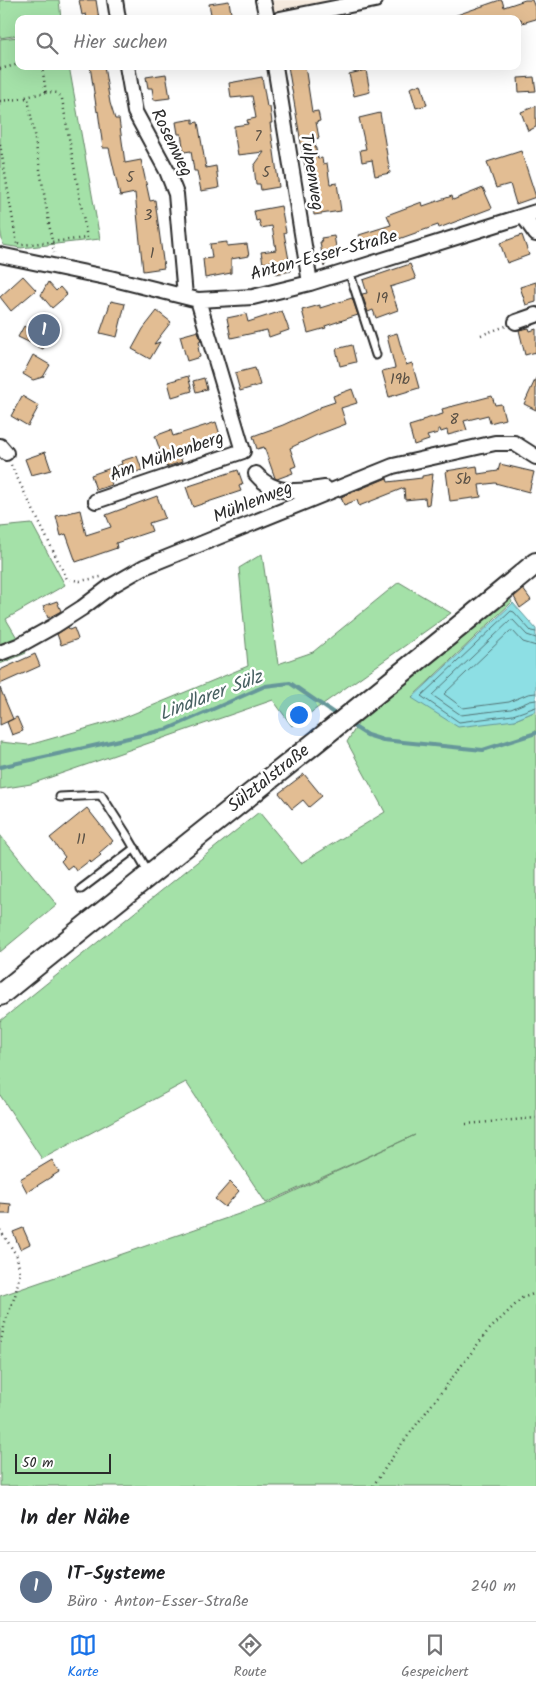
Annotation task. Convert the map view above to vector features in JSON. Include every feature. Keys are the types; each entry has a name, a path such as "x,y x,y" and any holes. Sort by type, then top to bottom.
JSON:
{"main road":[{"name":"Sülztalstraße","path":"0,995 149,874 333,729 364,702 534,568"}],"street":[{"path":"115,0 117,15"},
{"path":"263,0 266,15"},
{"path":"300,15 376,0"},
{"name":"Rosenweg","path":"128,70 135,112 167,171 176,194 192,298"},
{"name":"Tulpenweg","path":"276,70 310,283"},
{"path":"530,214 536,234"},
{"name":"Anton-Esser-Straße","path":"0,255 192,298 253,297 310,283 530,214"},
{"name":"Am Mühlenberg","path":"96,501 243,451 192,298"},
{"path":"516,322 536,316"},
{"name":"Mühlenweg","path":"0,653 54,626 111,586 144,567 393,466 495,443 514,443 536,457"},
{"path":"256,474 266,484 283,491 301,492 326,488 335,490"}],"lane":[{"path":"349,271 376,356"},
{"path":"60,797 101,795 135,848 149,874"},
{"path":"81,888 135,848"}],"path":[{"path":"0,69 15,65"},
{"path":"43,70 46,93"},
{"path":"0,101 46,93 58,93 62,99 87,238 22,245 18,243"},
{"path":"24,97 28,98 56,267"},
{"path":"0,144 18,243 15,258"},
{"path":"481,335 516,322"},
{"path":"3,450 67,579 80,581 108,575"},
{"path":"466,1124 536,1118"},
{"path":"0,1230 16,1256 20,1273 0,1344"},
{"path":"373,1486 398,1449 487,1332 522,1298 536,1294"}],"shaded area":[{"path":"269,0 353,0 271,12"}],"green space":[{"path":"0,0 59,0 61,15 15,15 15,36 0,38"},
{"path":"15,37 15,70 70,70 100,239 21,248 3,245 0,229 0,39"},
{"path":"32,524 65,585 6,619 26,653 0,664 0,527"},
{"path":"262,554 278,664 313,652 399,582 451,613 292,726 273,700 31,784 0,789 0,742 29,745 123,718 248,666 239,568"},
{"path":"510,598 512,602 412,697 515,720 536,711 536,1486 0,1486 0,1296 265,1205 415,1135 266,1203 186,1082 42,1159 0,1095 0,1021 259,812 301,863 385,812 347,742 364,714"},
{"path":"0,835 57,905 0,952"}],"water":[{"path":"513,603 536,629 536,711 515,720 458,727 412,698"}],"building":[{"path":"79,0 96,0 98,15 82,15"},
{"path":"500,0 502,0 504,7 525,0 532,0 536,10 536,19 522,23 521,15 457,15"},
{"path":"229,1 231,15 211,15 209,4"},
{"path":"91,70 105,70 110,103 115,119 119,119 125,163 141,160 150,201 155,200 164,268 143,271 135,193 120,196 109,148 103,148"},
{"path":"289,70 306,70 312,112 318,111 320,121 316,122 319,138 314,139 318,159 322,158 323,164 327,163 330,184 337,183 341,211 314,215 312,194 318,193 314,172 306,173"},
{"path":"366,70 370,92 354,96 349,74"},
{"path":"166,74 170,98 154,100 152,88 148,88 146,77"},
{"path":"262,77 267,107 270,107 272,123 270,123 279,187 261,190 260,184 256,184 254,166 264,152 238,155 234,131 234,126 248,124 247,120 256,118 252,96 231,98 229,83"},
{"path":"534,77 536,91 519,92 518,78"},
{"path":"421,84 427,105 416,108 410,88"},
{"path":"536,106 536,127 528,131 521,112"},
{"path":"380,113 390,173 375,176 372,160 362,162 360,150 366,149 359,118"},
{"path":"193,119 193,123 198,122 206,168 216,166 219,188 201,191 197,171 194,171 191,151 184,152 181,134 178,134 176,122"},
{"path":"521,151 536,197 516,204 510,184 496,188 487,162"},
{"path":"483,188 492,208 439,228 438,225 396,240 396,238 364,248 359,235 391,225 387,215 422,202 423,206 452,196 453,200"},
{"path":"281,206 291,271 276,274 274,261 263,263 261,252 276,250 272,226 261,228 259,220 256,221 254,211"},
{"path":"522,235 529,255 507,263 500,243"},
{"path":"334,236 337,252 330,254 324,267 321,238"},
{"path":"227,242 227,246 247,244 249,256 231,259 231,273 205,278 203,259 212,258 210,244"},
{"path":"410,264 416,279 390,287 398,310 376,318 373,310 368,312 362,294 367,293 363,280"},
{"path":"23,276 36,290 11,311 0,297"},
{"path":"48,282 56,291 60,287 67,295 52,308 41,295"},
{"path":"536,282 536,302 526,305 520,287"},
{"path":"352,298 358,315 308,333 302,310 320,305 320,308"},
{"path":"111,301 125,304 117,337 100,333"},
{"path":"157,311 171,322 154,344 160,342 150,359 132,349 143,329"},
{"path":"282,311 289,330 269,337 267,330 231,338 227,318 246,314 248,322"},
{"path":"44,313 58,321 43,349 18,337 24,326 34,332"},
{"path":"529,328 530,331 536,329 536,352 525,355 519,330"},
{"path":"198,331 201,341 198,347 200,357 187,361 180,336"},
{"path":"397,333 406,365 412,363 419,388 389,397 382,371 395,368 387,336"},
{"path":"352,345 356,362 340,366 336,349"},
{"path":"33,355 50,365 43,377 33,380 23,374"},
{"path":"255,368 260,385 240,391 235,373"},
{"path":"188,376 192,391 172,397 168,382"},
{"path":"204,378 207,389 196,392 193,381"},
{"path":"536,378 536,410 524,404"},
{"path":"352,389 357,403 341,408 346,424 290,448 296,466 291,468 293,473 275,478 264,447 257,449 253,436 335,402 333,396"},
{"path":"22,396 39,406 28,426 11,416"},
{"path":"492,396 495,405 501,404 505,419 490,423 488,415 464,421 467,430 448,435 447,430 441,432 438,429 438,433 427,436 429,440 414,445 409,426 443,414 442,409"},
{"path":"216,422 220,435 178,451 182,462 166,467 155,436 171,430 173,436"},
{"path":"45,452 51,470 31,475 25,459"},
{"path":"137,456 142,470 111,481 112,485 96,490 91,475 122,464 121,461"},
{"path":"500,464 534,472 529,492 495,483 479,485 481,497 450,501 446,471 477,466 478,474 498,471"},
{"path":"238,470 243,484 239,486 241,491 193,507 186,487"},
{"path":"433,474 429,504 426,505 425,498 405,500 404,488 359,506 357,500 344,505 341,497 387,478 388,482 422,478 422,476"},
{"path":"157,496 165,518 149,523 152,531 116,543 117,548 76,562 66,534 61,536 56,516 80,510 86,535 111,527 106,515"},
{"path":"523,589 531,600 520,608 514,597"},
{"path":"57,601 61,611 48,618 43,606"},
{"path":"68,627 69,630 74,628 78,639 61,645 57,634"},
{"path":"35,654 40,666 0,684 0,670"},
{"path":"0,688 13,719 0,725"},
{"path":"17,717 23,731 12,735 7,722"},
{"path":"304,774 322,796 309,807 303,800 292,809 279,793"},
{"path":"87,808 113,841 91,863 89,861 76,871 72,865 67,869 61,861 65,857 50,838"},
{"path":"52,1160 59,1172 27,1192 20,1179"},
{"path":"230,1182 239,1191 225,1207 215,1199"},
{"path":"0,1203 11,1204 10,1214 0,1214"},
{"path":"23,1228 30,1244 20,1249 13,1232"}],"waterway":[{"name":"Lindlarer Sülz","path":"0,767 168,729 265,686 290,683 338,716"},
{"name":"Lindlarer Sülz","path":"348,723 367,735 383,740 483,750 536,733"}],"place":[{"name":"IT-Systeme","path":"44,330"}]}
